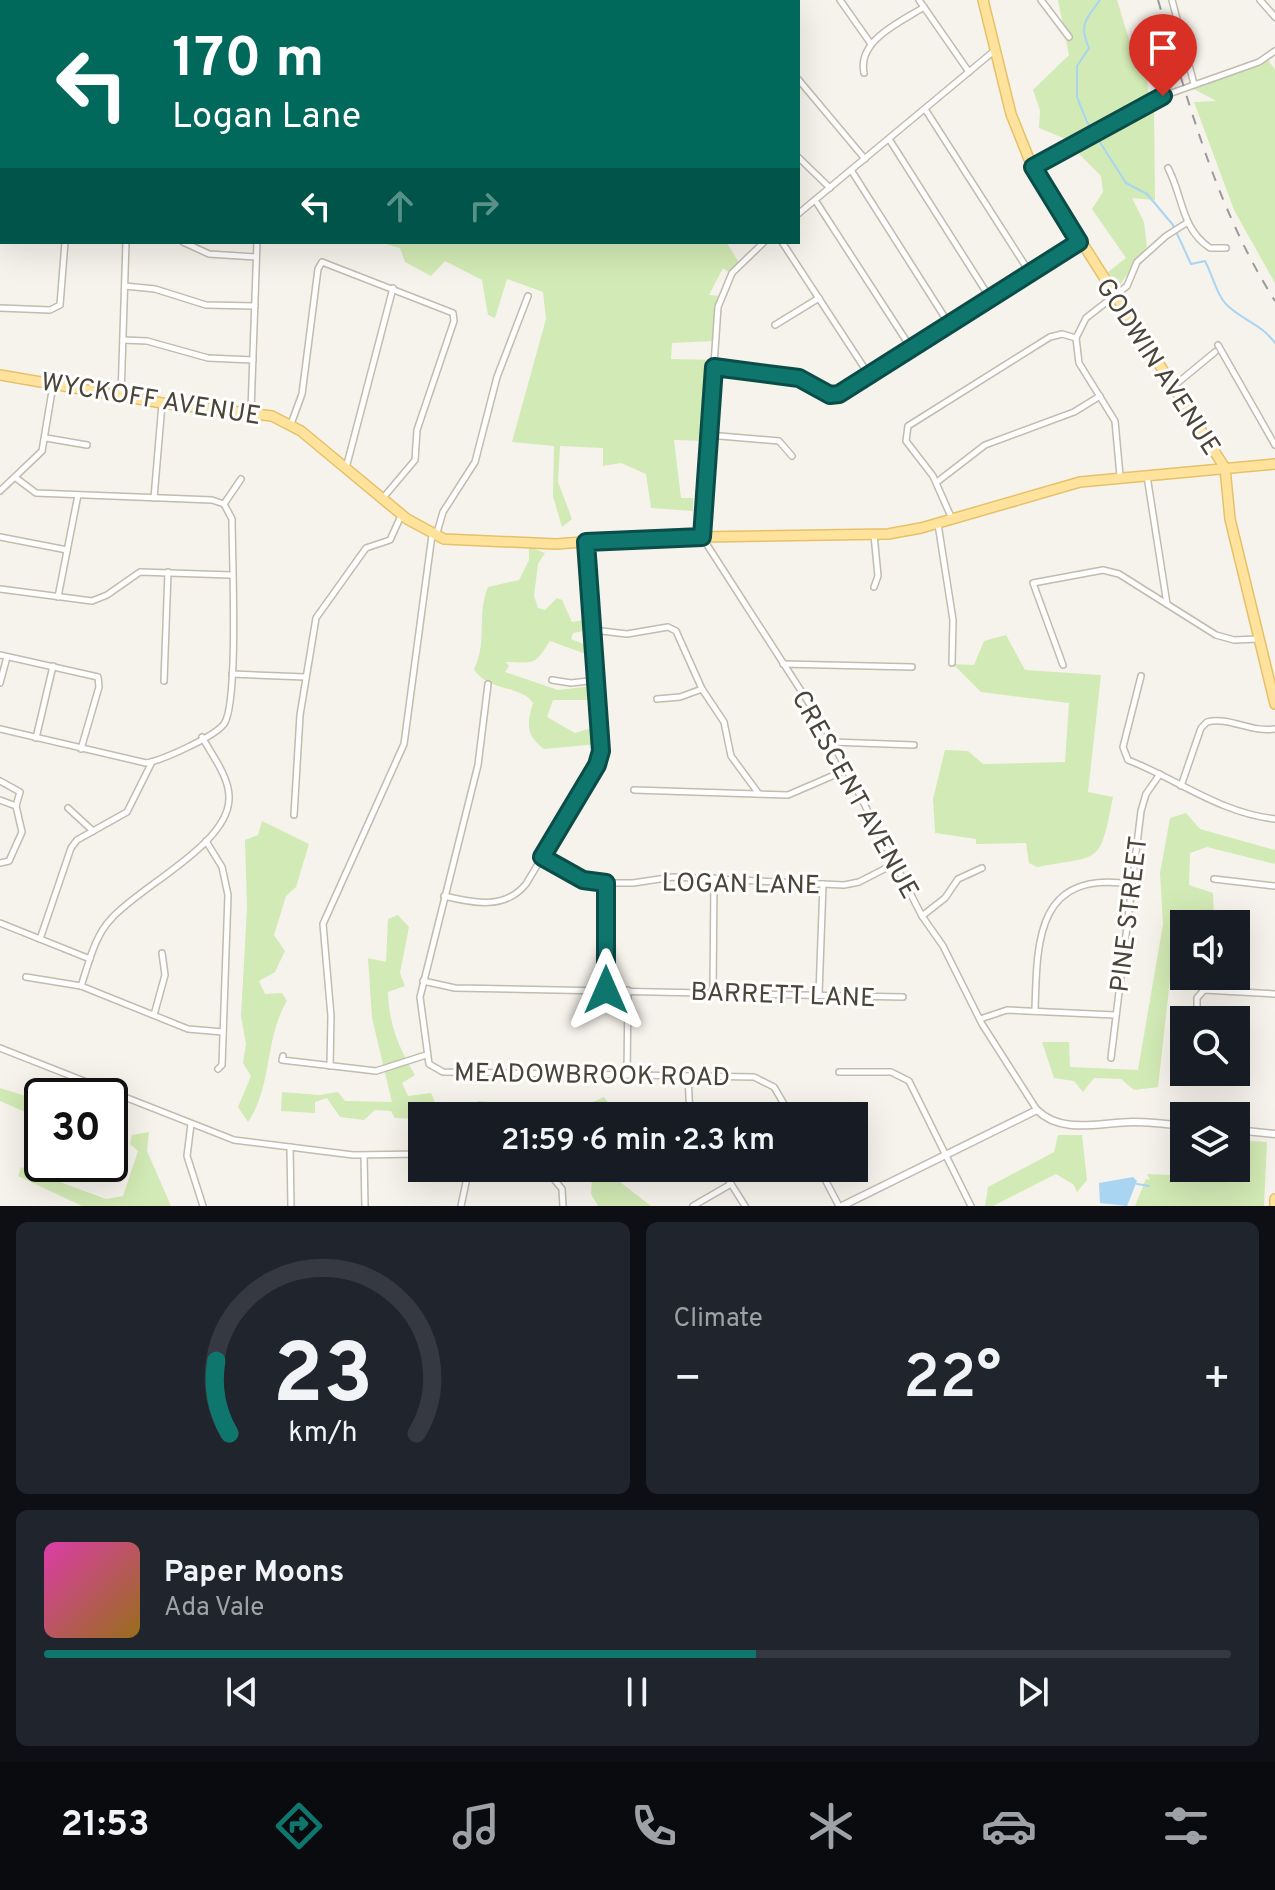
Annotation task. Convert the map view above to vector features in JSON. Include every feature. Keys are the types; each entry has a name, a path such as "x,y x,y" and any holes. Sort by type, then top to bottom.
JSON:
{"main road":[{"name":"GODWIN AVENUE","path":"983,0 1015,127 1033,167 1114,296 1175,385 1225,468 1230,519 1275,702"},
{"name":"WYCKOFF AVENUE","path":"0,375 162,403 251,411 291,424 406,518 434,536"},
{"path":"434,536 533,543 874,535 952,520 1067,485 1120,476 1275,464"},
{"path":"1275,1199 1275,1206"}],"street":[{"path":"840,0 871,44"},
{"path":"919,0 969,72"},
{"path":"1041,0 1069,37"},
{"path":"1172,0 1194,84"},
{"path":"1260,0 1275,17"},
{"path":"1270,11 1275,5"},
{"path":"864,73 863,58 871,44 924,7"},
{"path":"800,212 995,50"},
{"path":"1033,167 1145,105 1259,62 1275,51"},
{"path":"800,81 865,159"},
{"path":"925,109 1030,273"},
{"path":"889,139 990,298"},
{"path":"800,159 830,188"},
{"path":"1168,168 1188,222 1207,246 1226,248"},
{"path":"851,170 949,324"},
{"path":"815,200 911,348"},
{"path":"1120,476 1115,421 1079,363 1076,338 1086,318 1127,286 1137,262 1166,236 1188,222"},
{"path":"714,367 799,378 833,395 1079,242"},
{"path":"0,308 57,308 62,301 65,244"},
{"path":"121,396 126,244"},
{"path":"187,244 209,254 256,257"},
{"path":"251,411 257,244"},
{"path":"702,537 717,312 724,288 738,265 762,244"},
{"path":"783,244 869,375"},
{"path":"291,424 302,394 318,269 328,262 450,311 454,321 417,430 415,460 382,499"},
{"path":"125,286 155,289 206,305 255,306"},
{"path":"346,468 393,288"},
{"path":"330,1066 331,1016 323,924 404,744 434,536 443,512 477,456 497,377 528,296"},
{"path":"775,325 819,298"},
{"path":"952,520 937,482 906,441 905,433 911,423 1050,337 1062,334 1076,338"},
{"path":"123,340 147,341 208,358 253,360"},
{"path":"1218,345 1275,445"},
{"path":"1175,385 1215,352"},
{"path":"0,491 39,455 46,438 53,384"},
{"path":"937,482 985,445 1074,412 1100,396"},
{"path":"154,498 162,403"},
{"path":"708,435 779,441 792,456"},
{"path":"46,438 87,445"},
{"path":"1147,475 1167,604"},
{"path":"16,478 32,492 224,504"},
{"path":"224,504 241,479"},
{"path":"58,597 78,495"},
{"path":"0,729 133,762 152,762 225,722 232,674 232,519 224,504"},
{"path":"294,815 305,677 314,624 366,548 390,540 406,518"},
{"path":"938,523 953,620 952,663"},
{"path":"874,535 878,576 874,587"},
{"path":"0,537 67,550"},
{"name":"CRESCENT AVENUE","path":"702,537 832,742 922,916 943,946 980,1019 1037,1110"},
{"path":"444,896 480,903 504,901 522,889 599,758 597,680 586,542"},
{"path":"1063,665 1034,581 1108,570 1222,638 1259,638"},
{"path":"164,681 168,572"},
{"path":"0,589 98,599 134,574 231,575"},
{"path":"593,630 627,634 673,629 702,689 724,722 731,756 759,794"},
{"path":"0,683 3,656 92,674 99,680 81,749"},
{"path":"783,664 912,667"},
{"path":"36,738 53,666"},
{"path":"232,674 305,677"},
{"path":"1141,676 1123,753 1128,760 1226,807 1275,819"},
{"path":"552,680 571,683 597,680"},
{"name":"MEADOWBROOK ROAD","path":"488,684 478,765 419,1005 426,1055 432,1067 443,1072 760,1078 777,1090 783,1102"},
{"path":"657,699 680,697 702,689"},
{"path":"1181,786 1201,728 1207,722 1219,721 1256,731 1275,729"},
{"path":"81,986 90,959 112,917 206,841 224,819 229,800 225,780 202,737"},
{"path":"832,742 914,745"},
{"path":"40,939 71,848 131,807 152,762"},
{"path":"634,790 796,793 846,770"},
{"name":"PINE STREET","path":"1111,1058 1130,884 1143,803 1160,774"},
{"path":"0,781 20,792 16,806 22,832 10,859 0,863"},
{"path":"0,800 16,806"},
{"path":"68,808 93,831"},
{"path":"206,841 222,867 228,895 222,1065 218,1069"},
{"name":"LOGAN LANE","path":"542,857 583,880 606,883 633,883 673,877 852,884 894,864"},
{"path":"922,916 945,898 958,879 982,868"},
{"path":"713,991 714,878"},
{"path":"1214,879 1275,886"},
{"path":"606,883 606,990"},
{"path":"819,994 823,884"},
{"path":"1035,1011 1038,939 1052,907 1064,895 1087,884 1130,884"},
{"path":"0,923 90,959"},
{"path":"154,1015 165,975 162,953"},
{"path":"26,977 81,986 195,1031 223,1032"},
{"name":"BARRETT LANE","path":"423,981 455,988 903,997"},
{"path":"627,1075 628,990"},
{"path":"1197,1006 1197,998 1204,990 1275,994"},
{"path":"980,1019 998,1011 1115,1015"},
{"path":"0,1048 75,1078"},
{"path":"283,1056 282,1060 376,1071 426,1055"},
{"path":"839,1072 891,1072 905,1077 971,1206"},
{"path":"688,1076 689,1102"},
{"path":"128,1099 234,1140 364,1156 408,1154"},
{"path":"827,1182 841,1206 1037,1110 1047,1118 1066,1125 1133,1122 1170,1125"},
{"path":"191,1124 187,1156 203,1206"},
{"path":"1250,1131 1275,1134"},
{"path":"290,1147 291,1206"},
{"path":"364,1156 365,1206"},
{"path":"461,1206 466,1182"},
{"path":"556,1182 562,1189 563,1206"},
{"path":"693,1206 731,1184 745,1206"}],"green space":[{"path":"1058,0 1117,0 1131,46 1147,61 1148,91 1154,109 1155,200 1132,198 1144,222 1147,247 1118,287 1108,272 1126,258 1092,209 1103,192 1101,176 1079,154 1080,145 1039,128 1040,110 1033,90 1069,55"},
{"path":"1266,58 1275,69 1275,283 1234,210 1194,102 1216,101 1190,87"},
{"path":"386,244 727,244 740,264 731,274 723,268 709,295 720,296 715,341 672,343 671,359 716,360 708,441 674,440 681,498 693,498 693,511 651,508 646,474 621,463 603,466 603,448 560,446 558,482 572,519 562,527 553,496 554,446 512,442 546,319 543,292 507,279 495,318 488,315 482,280 445,261 431,276 405,262 400,248"},
{"path":"529,547 545,553 538,564 534,596 538,608 545,610 557,598 562,600 572,622 584,620 589,630 573,633 571,639 591,647 586,654 550,641 534,661 506,662 509,666 505,672 558,690 593,686 595,695 589,700 553,700 547,717 575,733 598,726 598,744 544,749 533,739 529,728 533,703 529,698 492,684 474,669 480,649 488,587 519,580 529,560"},
{"path":"1006,635 1025,670 1101,675 1088,792 1113,797 1105,835 1095,853 1087,858 1037,867 1029,863 1026,843 976,844 976,839 935,833 933,799 945,750 968,751 983,764 1065,762 1069,703 981,692 953,664 974,665 984,641"},
{"path":"1186,813 1200,829 1275,850 1275,864 1207,847 1190,853 1189,885 1213,893 1214,910 1170,910 1170,980 1158,1087 1134,1090 1121,1079 1094,1078 1083,1092 1074,1081 1054,1078 1042,1042 1069,1042 1070,1067 1138,1070 1163,924 1160,873 1170,818"},
{"path":"262,821 309,844 296,887 286,896 274,935 285,951 275,972 259,981 265,994 282,993 287,1001 275,1031 261,1093 248,1122 238,1107 251,1076 243,1063 246,1044 241,1016 247,908 245,840 258,835"},
{"path":"398,915 409,927 400,973 405,986 388,992 396,1035 415,1075 402,1083 408,1096 431,1093 435,1102 408,1102 408,1118 395,1118 391,1111 375,1110 364,1120 340,1117 327,1098 315,1102 315,1113 281,1111 282,1092 319,1095 338,1092 345,1101 392,1102 372,1018 368,958 386,962 388,919"},
{"path":"0,1088 24,1095 24,1111 0,1101"},
{"path":"149,1132 147,1151 171,1206 82,1206 31,1182 60,1182 106,1199 123,1196 138,1151 130,1144 132,1135"},
{"path":"1058,1135 1082,1135 1087,1180 1077,1192 1074,1185 1056,1174 993,1206 985,1206 988,1187 1054,1152"},
{"path":"1250,1141 1267,1142 1264,1206 1135,1206 1146,1179 1150,1180 1147,1174 1170,1175 1170,1182 1250,1182"},
{"path":"21,1167 24,1168 24,1179 18,1176"},
{"path":"592,1182 620,1182 651,1206 598,1206 591,1194"}],"water":[{"path":"1133,1177 1137,1181 1127,1206 1100,1203 1099,1183"}],"waterway":[{"path":"1100,0 1084,27 1089,48 1077,66 1077,97 1087,122 1126,183 1147,194 1173,225 1191,264 1205,261 1225,303 1275,343"},
{"path":"1137,1184 1149,1186"}],"railway":[{"path":"1158,0 1220,192 1254,266 1275,301"}],"route":[{"path":"606,990 606,883 575,877 542,857 597,765 602,744 586,542 702,537 701,517 714,367 799,378 830,395 839,394 1079,242 1033,167 1163,96"}]}
